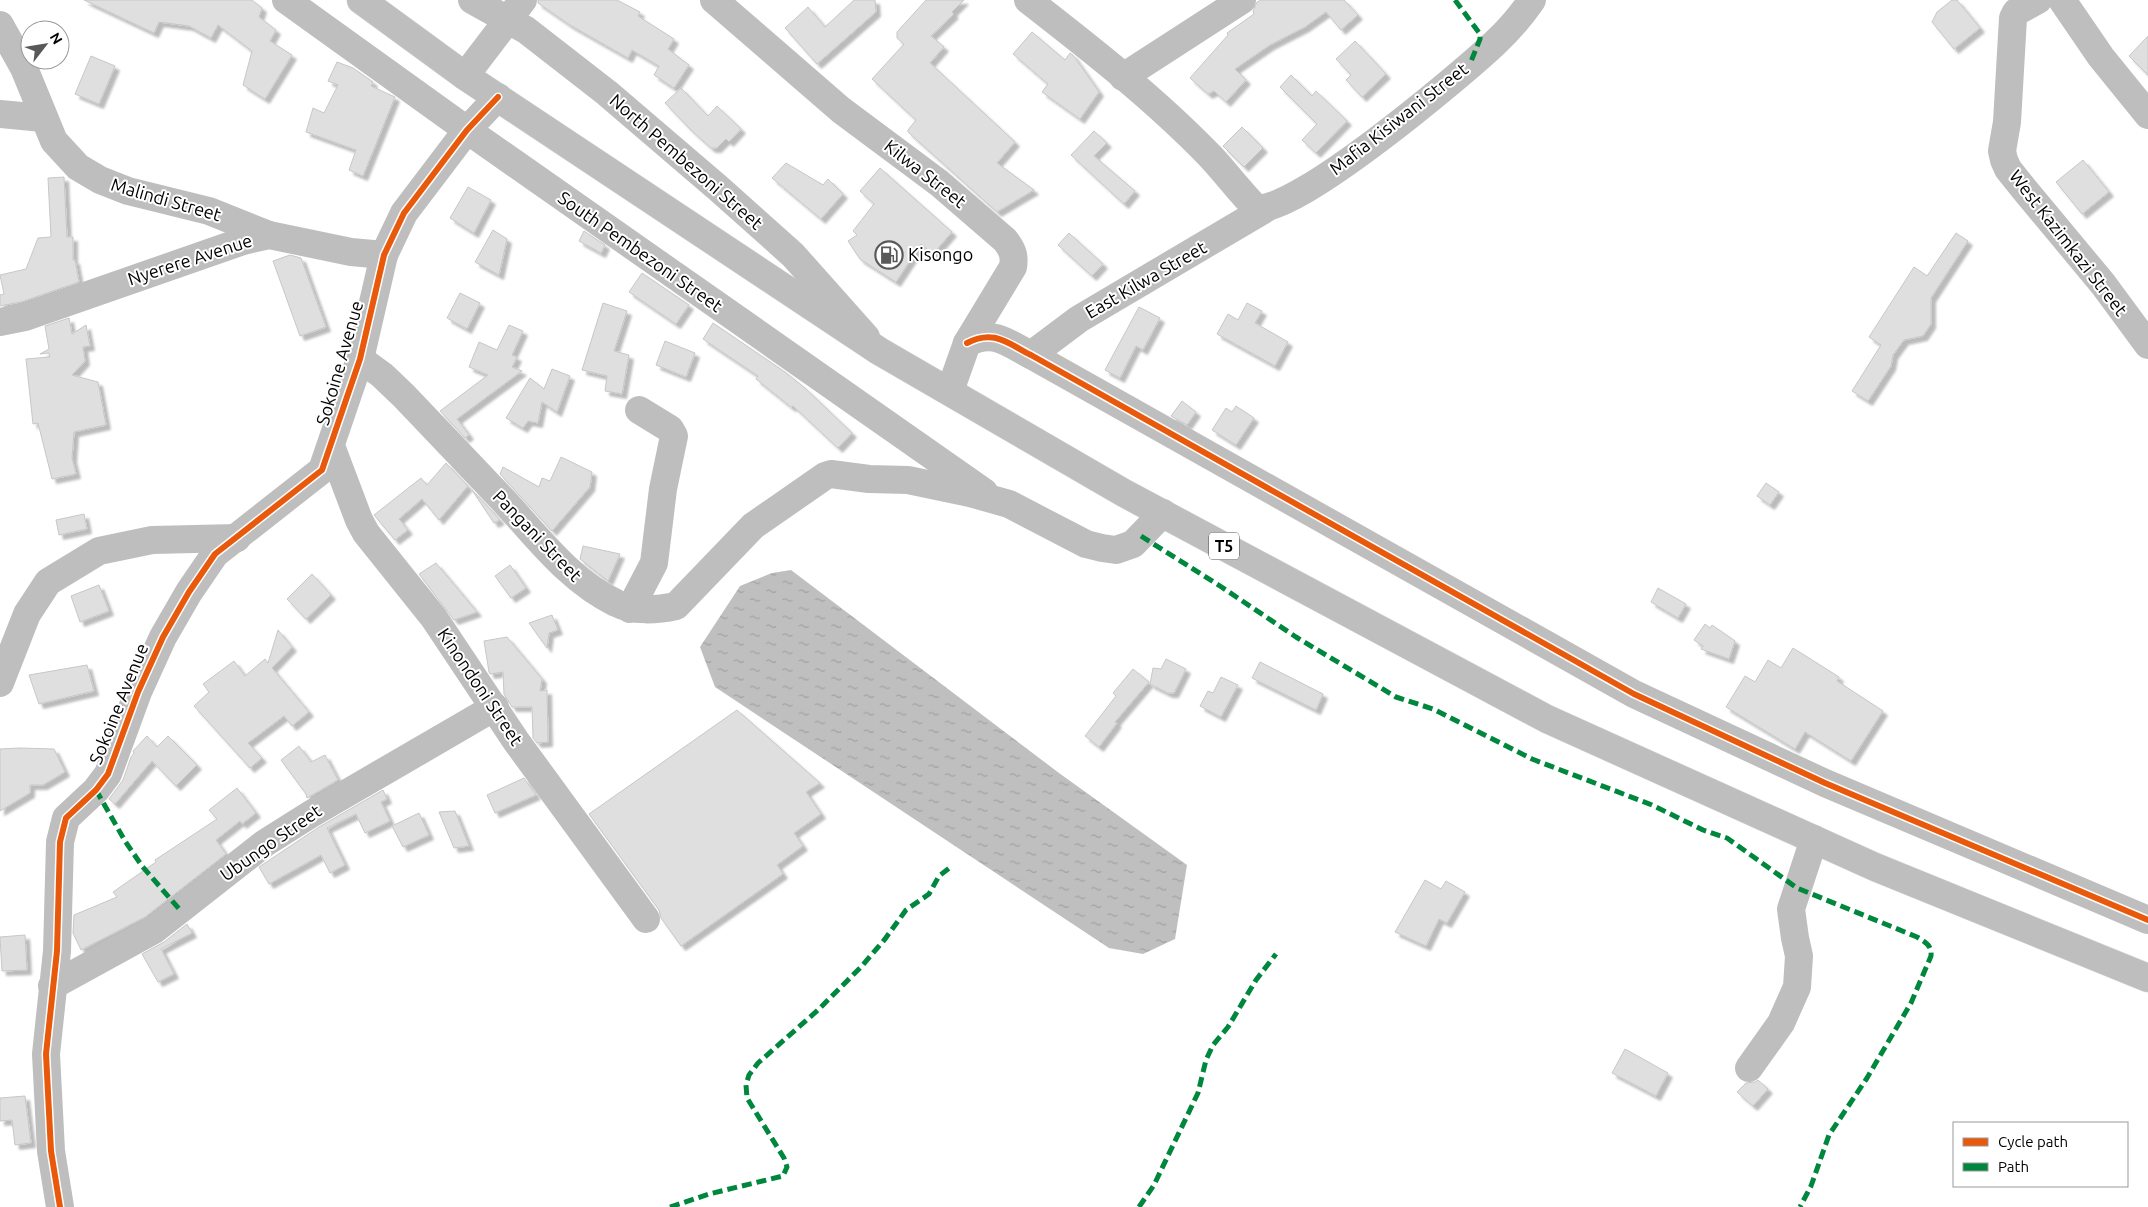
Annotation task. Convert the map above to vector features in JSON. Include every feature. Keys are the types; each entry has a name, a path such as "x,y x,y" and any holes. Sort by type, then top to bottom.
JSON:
{"main road":[{"name":"South Pembezoni Street","path":"286,0 467,130 997,501"},
{"name":"T5","path":"362,0 465,76 879,351 1163,514 1547,719 1874,866 2148,978"},
{"name":"North Pembezoni Street","path":"472,0 516,10 526,30 606,93 725,194 793,255 879,351"},
{"name":"Kilwa Street","path":"714,0 841,110 939,183 1005,240 1011,248 1015,258 1013,266 967,343 950,391"},
{"path":"1028,0 1156,105 1211,157 1256,208 1265,209"},
{"path":"1123,77 1242,0"},
{"name":"Mafia Kisiwani Street","path":"1265,209 1277,205 1330,174 1386,134 1495,43 1521,16 1532,0"},
{"name":"West Kazimkazi Street","path":"2038,0 2016,12 2013,18 2007,122 2002,150 2004,160 2008,169 2024,190 2103,284 2148,345"},
{"path":"2062,0 2101,57 2148,115"},
{"path":"465,76 516,10"},
{"name":"Malindi Street","path":"0,25 24,68 43,118 54,140 78,167 100,180 128,191 209,211 269,235"},
{"name":"Sokoine Avenue","path":"60,1207 51,1151 46,1054 57,951 60,842 66,818 96,790 108,774 138,692 163,637 189,592 215,554 322,470 360,359 384,255 404,213 467,130 498,97"},
{"path":"0,114 43,118"},
{"name":"East Kilwa Street","path":"1031,355 1079,319 1265,209"},
{"name":"Nyerere Avenue","path":"0,322 25,317 243,241 269,235 351,252 384,255"},
{"path":"967,343 985,336 994,337 1031,355 1634,694 1833,787 2148,920"},
{"name":"Pangani Street","path":"360,359 382,375 404,396 551,552 583,583 617,604 630,609 666,609 676,606 752,526 825,476 831,474 869,479 908,480 1009,504 1086,544 1116,550 1133,544 1163,514"},
{"path":"630,609 654,563 662,489 674,436 670,429 639,410"},
{"name":"Kinondoni Street","path":"331,446 359,520 366,533 434,618 516,741 646,919"},
{"path":"0,683 27,614 48,582 99,552 152,540 236,538"},
{"name":"Ubungo Street","path":"52,986 154,930 265,843 311,814 495,708"},
{"path":"1749,1068 1780,1023 1797,987 1799,956 1791,909 1814,839"}],"water":[{"path":"791,570 1059,773 1187,865 1175,939 1143,954 1109,948 715,687 700,647 740,586 772,573"}],"building":[{"path":"84,0 252,0 262,8 259,17 276,30 270,41 292,55 265,99 243,85 252,51 218,25 211,38 189,26 159,22 154,33"},
{"path":"538,0 617,0 640,12 638,16 674,39 668,49 689,65 674,88 654,75 659,66 632,50 628,58 570,25 538,3"},
{"path":"854,0 875,0 876,12 817,64 785,28 808,7 825,27"},
{"path":"926,0 964,0 952,12 954,14 931,36 944,47 930,63 1015,142 997,163 1034,190 997,212 908,132 916,120 872,79 904,44 897,38 897,32"},
{"path":"1261,0 1344,0 1358,15 1341,30 1326,12 1305,27 1270,45 1235,69 1246,80 1226,102 1214,91 1208,94 1190,78 1228,35 1227,33 1254,14 1253,11 1257,2"},
{"path":"1952,0 1957,0 1980,28 1954,49 1932,22 1937,12"},
{"path":"1032,32 1065,60 1070,53 1073,55 1099,92 1080,119 1042,92 1048,84 1013,54"},
{"path":"2148,36 2148,75 2129,56"},
{"path":"1355,41 1386,74 1362,97 1346,80 1351,75 1336,59"},
{"path":"91,56 115,66 99,104 75,94"},
{"path":"337,62 353,68 373,82 371,86 395,97 363,176 349,170 356,150 306,132 313,108 324,113 338,85 328,81"},
{"path":"1291,75 1312,96 1316,91 1347,121 1316,153 1302,140 1317,124 1280,87"},
{"path":"681,88 708,116 717,106 741,129 729,142 726,139 717,148 711,148 665,103"},
{"path":"1242,127 1263,148 1244,167 1223,146"},
{"path":"1094,131 1107,143 1094,156 1135,191 1124,204 1071,155"},
{"path":"2083,160 2109,192 2082,214 2056,182"},
{"path":"786,163 823,185 828,179 843,194 821,219 772,178"},
{"path":"880,168 952,232 933,254 921,244 896,282 860,259 848,241 857,235 853,231 874,204 860,191"},
{"path":"64,177 67,237 73,237 73,260 75,260 79,282 21,302 0,306 0,295 4,294 0,275 26,269 38,238 51,237 48,178"},
{"path":"468,187 491,200 474,233 450,218"},
{"path":"493,230 507,239 499,275 475,262"},
{"path":"584,231 605,245 601,253 579,241"},
{"path":"1069,233 1103,264 1092,276 1058,245"},
{"path":"1956,233 1968,241 1931,298 1931,324 1923,336 1904,340 1893,355 1891,366 1868,401 1852,391 1881,345 1869,337 1914,267 1927,276"},
{"path":"290,255 301,258 326,327 300,336 273,261"},
{"path":"642,273 689,305 676,324 629,292"},
{"path":"460,293 480,303 467,329 447,318"},
{"path":"603,303 627,311 614,351 629,355 622,394 605,391 607,376 582,370"},
{"path":"1247,303 1262,311 1255,323 1288,342 1275,366 1217,334 1228,314 1238,320"},
{"path":"1139,307 1160,318 1143,350 1136,346 1120,378 1105,370"},
{"path":"69,318 72,334 86,325 90,346 83,347 85,361 72,375 98,382 106,425 74,432 72,458 76,474 52,479 38,423 33,424 26,359 50,357 49,353 40,354 49,349 45,326"},
{"path":"713,323 785,372 806,389 852,433 838,448 793,406 791,407 756,379 758,376 703,339"},
{"path":"509,325 523,331 512,355 517,357 512,367 522,371 457,419 469,435 465,438 440,411 488,375 469,367 479,342 497,350"},
{"path":"665,341 695,353 686,377 656,365"},
{"path":"552,369 570,376 557,412 542,402 538,423 528,421 523,428 506,418 530,378 544,389"},
{"path":"1182,401 1196,412 1187,425 1171,416"},
{"path":"1236,406 1254,418 1236,445 1212,430 1226,408 1232,412"},
{"path":"561,457 592,472 590,487 552,531 500,474 503,467 539,487 542,478 550,481"},
{"path":"446,463 468,486 439,520 422,499 399,519 408,530 395,540 374,515 421,478 427,485"},
{"path":"1766,483 1779,492 1770,505 1757,496"},
{"path":"472,490 493,512 500,520 494,523"},
{"path":"84,514 87,529 59,535 56,520"},
{"path":"583,546 620,554 608,581 580,559"},
{"path":"436,563 477,612 454,620 419,574"},
{"path":"510,565 526,588 511,598 495,576"},
{"path":"312,574 331,595 306,619 287,599"},
{"path":"99,585 109,611 80,622 71,596"},
{"path":"1658,588 1686,604 1678,618 1651,602"},
{"path":"552,615 558,630 549,633 547,648 529,623"},
{"path":"1705,624 1710,628 1712,625 1735,641 1729,659 1701,649 1703,646 1694,640"},
{"path":"278,630 292,647 272,668 309,712 292,726 284,716 248,743 262,758 250,768 194,706 209,692 203,684 234,661 245,676 265,659 268,663"},
{"path":"507,637 542,679 540,691 547,690 548,742 537,743 533,738 532,707 512,707 504,694 503,672 490,674 489,672 484,641"},
{"path":"1793,648 1839,677 1837,681 1883,711 1851,761 1805,732 1795,749 1726,707 1745,676 1755,682 1768,660 1781,668"},
{"path":"1166,659 1186,669 1174,693 1168,693 1150,684 1153,668 1161,669"},
{"path":"1260,662 1323,694 1316,710 1252,678"},
{"path":"87,665 94,691 39,704 29,675"},
{"path":"1133,669 1149,682 1115,722 1117,723 1099,747 1085,736 1116,696 1113,693"},
{"path":"1221,677 1238,685 1221,717 1200,706 1208,691 1213,693"},
{"path":"737,710 820,783 806,792 821,814 794,833 803,846 777,865 783,874 681,946 661,918 659,910 589,814"},
{"path":"147,736 157,747 168,736 197,765 176,786 152,761 115,804 109,799 123,780 134,753 133,751"},
{"path":"299,746 311,762 325,755 338,780 307,798 281,760"},
{"path":"0,749 54,749 65,772 43,785 30,785 30,793 0,811"},
{"path":"524,778 536,795 495,813 487,795"},
{"path":"237,788 256,813 242,824 240,821 216,840 226,854 145,917 81,950 73,933 74,915 117,897 113,892 156,862 155,860 217,819 209,810"},
{"path":"383,790 387,799 381,802 390,821 365,833 356,814 327,828 345,865 330,873 321,855 269,884 259,867 319,827"},
{"path":"455,811 469,846 454,848 439,812"},
{"path":"419,813 429,835 403,847 392,826"},
{"path":"1425,880 1441,889 1446,881 1465,892 1447,923 1439,919 1426,946 1395,932"},
{"path":"187,924 192,933 161,949 174,974 158,982 142,954 164,942"},
{"path":"25,935 27,970 2,971 0,937"},
{"path":"1625,1049 1668,1073 1656,1096 1612,1073"},
{"path":"1758,1080 1768,1089 1753,1106 1737,1092 1746,1083"},
{"path":"25,1096 31,1143 15,1145 12,1120 0,1121 0,1098"}],"marked path":[{"path":"1455,0 1480,34 1480,39 1470,64"},
{"path":"1141,536 1296,637 1396,697 1433,709 1532,759 1652,805 1703,830 1727,838 1797,888 1917,937 1927,944 1931,956 1911,1003 1867,1078 1829,1135 1811,1186 1800,1207"},
{"path":"96,790 125,841 142,866 180,910"},
{"path":"670,1207 709,1194 783,1176 787,1167 784,1158 747,1098 746,1085 749,1075 758,1063 818,1010 861,967 906,910 929,894 939,876 952,866"},
{"path":"1139,1207 1154,1185 1198,1093 1206,1060 1213,1045 1228,1027 1256,980 1276,954"}],"cycle path":[{"path":"60,1207 51,1151 46,1054 57,951 60,842 66,818 96,790 108,774 138,692 163,637 189,592 215,554 322,470 360,359 384,255 404,213 467,130 498,97"},
{"path":"967,343 985,337 993,337 1015,346 1634,694 1825,783 2148,920"}],"place":[{"name":"Kisongo","path":"889,255"}]}
